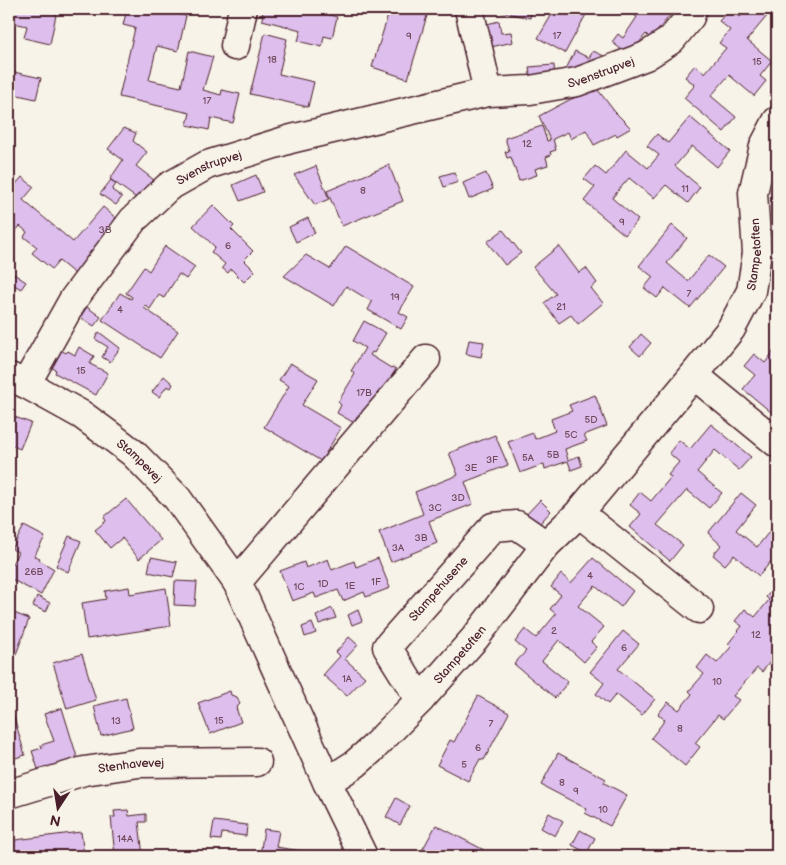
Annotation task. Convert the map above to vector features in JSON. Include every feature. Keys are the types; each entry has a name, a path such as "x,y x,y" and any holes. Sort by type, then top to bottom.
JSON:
{"street":[{"path":"235,46 243,9"},
{"path":"469,9 488,92"},
{"name":"Svenstrupvej","path":"17,380 73,300 133,220 168,187 208,165 291,139 488,92 530,90 577,82 646,56 671,40 690,17 693,9"},
{"name":"Stampetoften","path":"327,782 366,755 420,700 475,638 546,545 579,513 731,328 751,291 757,253 754,193 764,146 777,121"},
{"path":"237,582 426,359"},
{"path":"694,375 777,443"},
{"name":"Stampevej","path":"17,380 82,415 133,453 177,498 237,582 327,782 363,856"},
{"path":"579,513 699,609"},
{"name":"Stampehusene","path":"420,700 387,647 493,528 516,525 546,545"},
{"name":"Stenhavevej","path":"9,794 84,771 140,763 257,762"}],"building":[{"path":"9,9 57,10 50,44 24,38 27,26 9,22"},
{"path":"127,9 153,9 186,16 178,51 157,46 149,80 181,87 189,51 213,57 203,90 221,95 222,90 240,94 233,123 211,118 209,130 187,125 190,113 119,97 135,28 123,25"},
{"path":"263,9 309,9 337,17 332,38 324,36 322,47 298,41 301,30 262,20"},
{"path":"390,9 429,9 408,79 372,67"},
{"path":"488,9 532,9 530,18"},
{"path":"555,9 589,9 565,53 538,38"},
{"path":"625,9 675,9 651,39 646,34 629,56 612,42 618,34 623,38 637,17"},
{"path":"730,9 740,17 748,9 773,9 747,40 772,61 760,76 766,81 754,96 729,75 711,96 736,117 724,132 684,98 695,85 685,77 695,65 705,73 726,48 719,43 730,30 719,21"},
{"path":"499,21 501,33 511,32 513,42 491,47 487,24"},
{"path":"265,33 287,39 279,74 314,82 308,107 250,94"},
{"path":"9,34 14,35 9,57"},
{"path":"575,51 589,58 593,51 604,56 595,74 565,71"},
{"path":"554,65 555,80 531,82 529,67"},
{"path":"9,71 41,78 36,99 9,93"},
{"path":"598,90 615,112 631,128 594,145 586,130 571,139 568,132 553,139 556,150 550,152 551,155 546,157 548,165 535,169 537,175 519,181 511,157 507,158 505,152 509,151 505,138 542,126 547,141 550,140 539,116 571,99"},
{"path":"690,117 730,151 717,167 692,146 675,166 700,187 688,203 666,185 654,198 629,178 612,198 638,220 625,235 584,201 595,187 584,179 595,166 606,175 626,150 648,168 659,155 647,146 657,134 668,143"},
{"path":"124,128 136,133 133,141 147,152 136,166 154,180 139,200 110,179 123,160 108,149"},
{"path":"389,165 403,201 342,226 327,191"},
{"path":"316,166 329,199 315,205 294,175"},
{"path":"454,172 458,182 444,187 440,176"},
{"path":"486,173 493,189 469,199 463,183"},
{"path":"256,175 263,192 240,201 233,185"},
{"path":"22,177 34,187 23,200 73,242 103,207 123,224 80,278 59,261 52,269 32,253 37,247 24,237 27,232 20,226 13,235 9,231 9,211 14,205 9,201 9,192"},
{"path":"111,180 116,184 112,190 122,197 116,205 100,194"},
{"path":"213,205 234,226 231,229 253,251 244,260 255,271 244,282 231,269 228,273 222,268 225,264 211,252 215,247 193,226"},
{"path":"308,218 315,233 296,242 289,227"},
{"path":"672,225 687,238 667,263 688,281 709,255 724,267 690,308 665,288 657,298 644,288 653,277 639,266"},
{"path":"503,230 521,253 505,265 487,242"},
{"path":"165,246 195,267 186,279 179,274 164,298 159,295 150,309 145,305 144,308 178,331 160,358 102,320 120,293 131,299 132,297 126,293 144,267 149,271"},
{"path":"346,246 414,287 399,312 408,317 401,329 368,310 372,302 346,286 334,306 284,276 306,255 330,269"},
{"path":"559,246 579,273 586,268 597,283 591,288 603,303 578,324 571,315 559,323 544,303 556,294 533,267"},
{"path":"11,272 26,282 21,289 9,282"},
{"path":"87,307 101,317 94,326 80,317"},
{"path":"364,321 386,333 374,353 372,352 370,355 396,369 359,429 356,424 337,413 341,405 338,402 355,374 351,371 365,348 353,341"},
{"path":"99,332 120,348 110,362 102,357 108,347 95,339"},
{"path":"641,334 651,343 640,356 630,347"},
{"path":"469,340 484,342 481,357 466,354"},
{"path":"79,347 94,356 90,364 108,373 96,395 55,373 56,370 47,365 57,348 75,355"},
{"path":"777,347 777,379 772,386 777,391 777,417 743,389 755,375 744,366 754,354 765,363"},
{"path":"290,363 318,379 302,405 341,428 321,461 264,427 289,386 279,380"},
{"path":"164,376 173,384 171,388 167,386 159,397 152,392"},
{"path":"595,395 607,426 584,435 587,441 565,449 568,460 579,456 582,466 571,470 568,461 545,469 544,464 520,473 508,442 533,433 535,439 555,431 551,419 572,411 569,405"},
{"path":"12,416 31,423 20,449 9,444 9,423"},
{"path":"711,424 751,457 739,470 715,450 697,472 722,493 709,508 687,490 657,525 683,545 670,561 630,527 641,514 630,505 640,492 651,501 671,477 668,475 679,462 669,453 679,440 690,449"},
{"path":"495,435 508,465 465,482 473,504 429,521 437,543 391,562 379,532 423,514 415,492 458,475 449,453"},
{"path":"741,493 756,505 736,530 757,547 777,522 777,554 759,576 734,555 725,565 713,555 721,545 708,533"},
{"path":"126,499 161,540 139,559 122,538 110,548 95,530 106,521 104,517"},
{"path":"540,500 551,511 535,529 523,518"},
{"path":"24,526 45,537 34,556 40,558 39,560 54,569 41,595 9,578 9,570 18,552 12,549"},
{"path":"69,536 81,541 68,572 56,566"},
{"path":"151,557 177,562 173,577 148,572"},
{"path":"378,558 390,588 366,597 364,592 343,601 338,590 316,598 314,593 292,601 280,571 304,562 306,568 328,559 332,570 354,561 356,567"},
{"path":"593,558 633,591 621,607 595,586 578,606 604,627 591,642 597,647 584,662 559,640 542,661 568,682 555,698 514,664 526,651 515,642 525,629 536,638 556,614 550,609 561,595 551,587 561,574 571,583"},
{"path":"175,581 197,582 195,606 174,605"},
{"path":"777,584 777,641 771,649 777,653 762,672 757,668 733,696 739,700 723,719 718,715 695,743 700,747 685,766 651,738 665,720 658,714 668,702 679,710 692,694 689,691 704,674 697,668 707,655 717,663 731,647 728,644 742,626 735,621 745,609 755,617 769,600 766,597"},
{"path":"129,587 130,594 166,588 171,626 87,639 82,603 106,599 105,591"},
{"path":"37,596 50,603 46,612 33,606"},
{"path":"332,608 336,618 319,624 316,616"},
{"path":"358,610 362,621 352,625 348,615"},
{"path":"9,611 29,619 10,671 9,670"},
{"path":"312,623 316,633 305,637 302,627"},
{"path":"623,631 639,644 618,669 655,699 642,715 616,694 608,704 596,694 604,683 590,672"},
{"path":"349,637 358,645 345,659 365,677 347,696 323,675 340,656 336,652"},
{"path":"82,654 96,700 67,709 53,663"},
{"path":"230,691 231,695 237,697 240,704 236,708 241,722 210,734 198,703"},
{"path":"478,696 509,713 484,760 480,759 468,781 437,765 450,740 454,742"},
{"path":"126,698 133,728 101,736 94,706"},
{"path":"11,707 25,755 9,760 9,708"},
{"path":"62,708 78,760 48,769 47,766 38,769 32,751 42,748 41,745 54,741 44,714"},
{"path":"558,753 606,779 604,783 627,795 610,826 585,813 587,809 541,785"},
{"path":"396,798 410,806 400,825 386,817"},
{"path":"128,810 129,816 146,814 146,822 139,822 143,856 115,856 111,817 115,817 114,811"},
{"path":"549,813 563,821 555,836 541,828"},
{"path":"214,821 247,825 246,836 222,833 221,840 211,839"},
{"path":"436,825 484,850 482,854 487,856 419,856"},
{"path":"264,829 279,831 276,847 320,854 319,856 260,856"},
{"path":"580,830 595,838 587,853 572,845"},
{"path":"81,832 84,856 9,856 9,843 15,842 15,840"},
{"path":"570,850 581,856 566,856"},
{"path":"736,850 748,856 733,856"}]}
